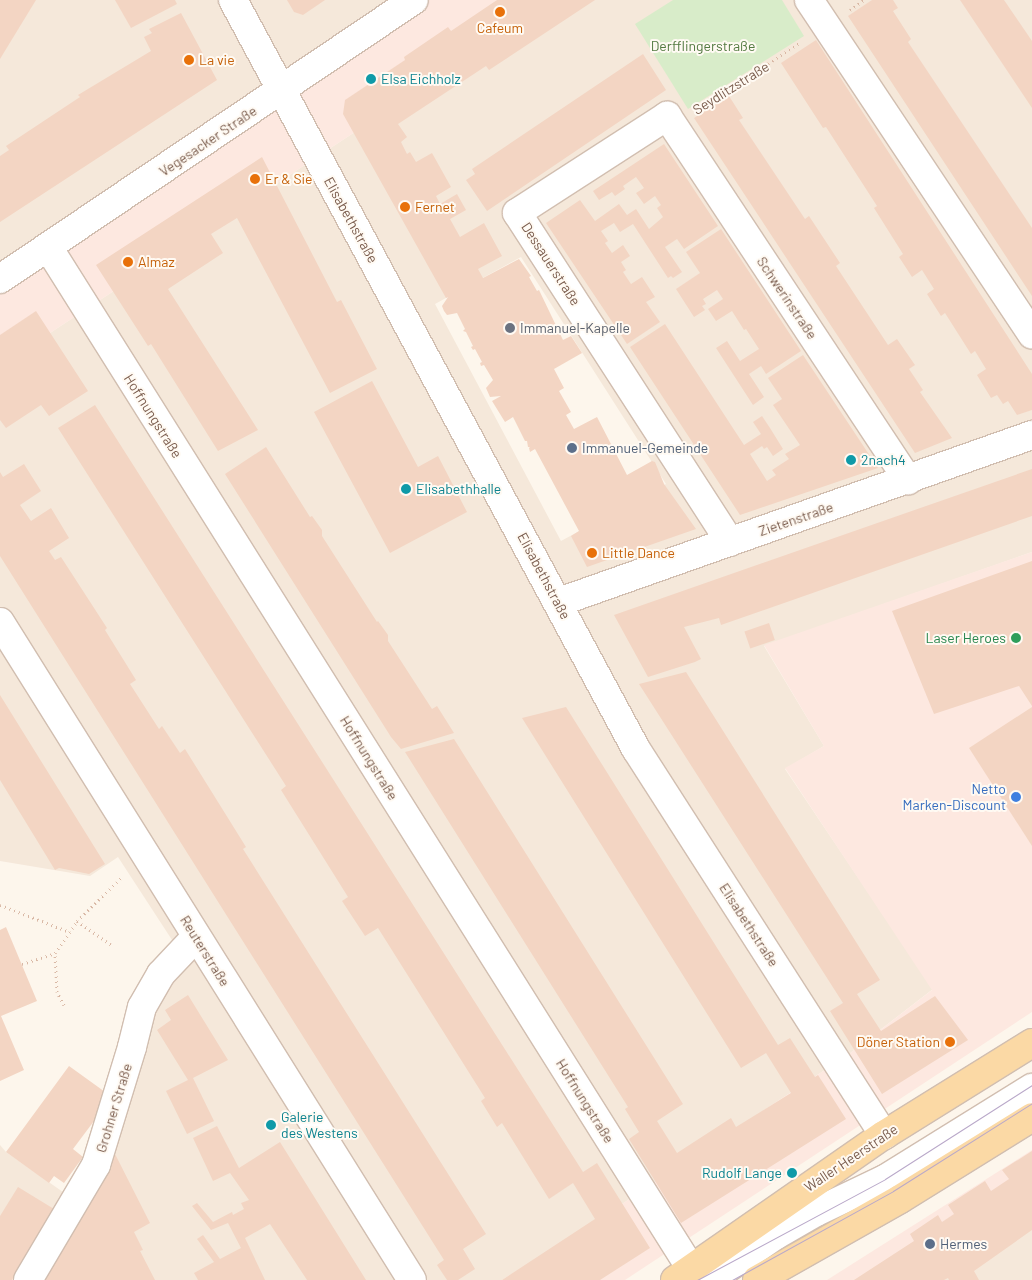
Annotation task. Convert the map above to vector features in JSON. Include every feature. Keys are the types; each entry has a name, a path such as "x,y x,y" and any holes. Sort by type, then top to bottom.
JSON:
{"main road":[{"name":"Waller Heerstraße","path":"692,1276 763,1219 884,1134 1032,1043"},
{"path":"757,1280 900,1200 1032,1117"}],"street":[{"name":"Elisabethstraße","path":"233,0 559,602 636,750 884,1134"},
{"name":"Vegesacker Straße","path":"0,279 282,91 414,0"},
{"path":"809,0 1032,334"},
{"name":"Dessauerstraße","path":"667,116 517,213 730,542"},
{"name":"Schwerinstraße","path":"667,116 908,480"},
{"name":"Hoffnungstraße","path":"48,247 692,1276"},
{"name":"Zietenstraße","path":"559,602 1032,435"},
{"name":"Reuterstraße","path":"0,622 412,1280"},
{"name":"Grohner Straße","path":"28,1280 96,1165 132,1048 142,1006 160,974 196,937"},
{"path":"692,1276 885,1179 1032,1088"},
{"path":"763,1219 816,1212"}],"path":[{"name":"Seydlitzstraße","path":"667,116 691,114 864,0"},
{"path":"64,1005 57,992 55,954 77,921 144,854"},
{"path":"0,904 70,932"},
{"path":"77,921 114,946"},
{"path":"22,964 55,954"}],"shaded area":[{"path":"0,0 399,0 0,268"},
{"path":"399,0 555,0 0,366 0,268"},
{"path":"555,0 1032,0 1032,552 764,646 824,746 785,769 933,989 849,1054 581,1231 502,1280 0,1280 0,1145 6,1152 70,1197 174,943 118,857 90,876 0,861 0,366","holes":["521,257 666,484 561,541 435,304"]},
{"path":"1032,552 1032,1012 625,1280 502,1280 581,1231 849,1054 932,990 785,768 824,746 764,645"},
{"path":"1032,1150 1032,1212 932,1280 827,1280"},
{"path":"1032,1212 1032,1280 932,1280"}],"green space":[{"name":"Derfflingerstraße","path":"673,0 782,0 804,36 688,109 635,24"}],"building":[{"path":"0,0 36,0 0,59"},
{"path":"115,0 175,0 177,4 131,28"},
{"path":"287,0 325,0 303,15 294,12"},
{"path":"497,0 595,0 489,70 486,66 398,124 407,137 401,142 407,154 410,152 416,162 432,153 451,187 436,196 440,204 457,194 466,210 450,219 460,237 484,223 502,256 478,269 483,278 519,259 531,276 529,277 537,291 539,290 563,340 571,336 582,353 554,369 564,388 559,391 571,412 566,415 574,429 597,417 627,475 652,461 655,462 664,484 696,529 587,567 571,536 579,531 535,449 530,452 530,447 528,447 527,441 525,441 513,417 505,422 492,401 501,396 490,397 486,388 493,380 484,365 481,366 480,363 482,362 475,349 473,350 471,347 473,346 466,332 463,331 465,329 457,313 447,315 444,311 442,306 448,297 446,298 343,114 345,100 405,60 404,57 448,27 451,31"},
{"path":"872,0 893,0 898,8 893,11 911,39 908,42 1032,228 1032,296 848,16"},
{"path":"960,0 1004,0 1032,41 1032,108"},
{"path":"181,13 217,80 0,222 0,156 9,150 6,146 80,97 78,95 151,51 144,37 152,33 149,29"},
{"path":"816,40 1032,374 1032,410 1017,415 1008,401 1003,404 997,395 991,398 977,375 986,369 975,351 971,354 945,313 941,316 927,294 934,289 922,270 912,277 899,257 903,254 874,208 877,206 826,127 823,128 781,63"},
{"path":"643,54 666,90 487,211 466,180 475,174 472,169"},
{"path":"729,96 743,118 739,120 805,219 809,216 840,263 836,266 888,345 897,339 915,365 909,369 923,390 920,392 952,438 915,453 694,118"},
{"path":"664,144 718,226 684,249 677,239 665,247 682,272 673,278 671,276 668,278 633,224 620,232 614,223 601,231 608,241 605,243 612,253 623,245 630,256 621,262 626,270 623,272 631,284 642,277 655,297 646,302 660,322 627,344 546,223 580,200 595,221 619,204 627,215 636,209 649,229 663,217 657,208 661,205 655,196 644,204 636,193 644,188 636,177 623,186 625,189 615,196 612,192 599,200 593,191"},
{"path":"262,157 337,302 341,300 377,369 330,393 237,218 211,234 223,253 168,289 258,430 218,451 151,344 148,346 96,265"},
{"path":"721,229 801,351 766,374 761,366 749,374 764,397 753,405 716,348 727,341 740,361 759,349 746,329 744,330 732,311 716,321 708,309 723,299 717,290 703,299 706,304 702,306 705,310 694,317 676,289 700,273 686,252"},
{"path":"36,311 88,391 49,416 41,405 6,428 0,420 0,335"},
{"path":"665,324 744,445 761,434 753,422 762,416 770,428 783,449 773,456 767,447 764,449 762,446 750,454 767,481 776,475 772,470 789,459 785,454 800,445 773,405 782,399 768,378 803,355 878,468 740,515 630,347"},
{"name":"Elisabethhalle","path":"372,381 418,467 438,456 467,512 390,553 314,412"},
{"path":"95,405 583,1172 597,1163 650,1248 600,1280 502,1280 595,1219 573,1183 549,1199 502,1123 497,1127 481,1101 485,1098 378,928 365,936 342,901 348,897 281,790 286,786 58,428"},
{"path":"266,447 310,517 312,516 322,530 322,536 377,622 388,635 388,641 432,709 437,706 454,733 401,749 391,737 225,474"},
{"path":"24,464 41,491 20,505 31,521 51,508 69,538 49,551 55,560 61,557 107,628 105,630 136,680 130,684 159,729 162,726 180,753 185,749 246,847 243,849 486,1234 463,1249 475,1269 458,1280 447,1280 437,1265 444,1260 0,556 0,472 3,477"},
{"path":"1032,469 1032,516 721,625 719,618 684,627 701,659 695,662 648,677 614,615"},
{"path":"1032,561 1032,706 1019,686 934,714 892,611"},
{"path":"769,623 775,640 750,648 744,631"},
{"path":"686,672 880,980 857,994 881,1031 935,996 968,1040 882,1094 830,1011 843,1003 639,684"},
{"path":"0,695 105,864 89,874 59,868 55,870 0,780"},
{"path":"566,707 778,1045 790,1038 815,1077 818,1075 846,1119 681,1223 629,1139 639,1132 625,1109 628,1107 405,752 454,739 683,1104 657,1121 677,1153 731,1118 736,1127 791,1093 766,1053 741,1068 522,718"},
{"name":"Netto Marken-Discount","path":"1032,707 1032,846 969,748"},
{"path":"6,927 37,1001 1,1016 24,1070 0,1081 0,930"},
{"path":"188,995 228,1060 193,1078 214,1121 187,1134 166,1091 188,1080 157,1030 171,1020 165,1010"},
{"path":"69,1066 112,1097 73,1149 83,1157 64,1183 54,1176 49,1183 6,1152"},
{"path":"217,1126 239,1168 280,1142 366,1280 307,1280 270,1224 245,1238 265,1280 198,1280 194,1273 214,1262 197,1239 203,1235 220,1259 241,1248 228,1223 211,1230 192,1206 197,1203 213,1222 232,1212 233,1215 244,1209 241,1203 249,1200 230,1173 213,1181 193,1138"},
{"path":"1032,1151 1032,1230 974,1271 979,1280 949,1280 948,1278 944,1280 854,1280 914,1241 910,1234 938,1215 942,1222 954,1214 948,1205 985,1181 991,1191 1009,1179 1002,1170"},
{"path":"114,1152 150,1223 134,1232 143,1250 140,1251 155,1280 41,1280 92,1197"},
{"path":"18,1187 54,1209 12,1280 0,1280 0,1216"}],"tram line":[{"path":"697,1280 885,1179 1032,1085"},
{"path":"732,1280 893,1191 1032,1103"}],"place":[{"name":"Cafeum","path":"500,12"},
{"name":"La vie","path":"189,60"},
{"name":"Elsa Eichholz","path":"371,79"},
{"name":"Er & Sie","path":"255,179"},
{"name":"Fernet","path":"405,207"},
{"name":"Almaz","path":"128,262"},
{"name":"Immanuel-Kapelle","path":"510,328"},
{"name":"Immanuel-Gemeinde","path":"572,448"},
{"name":"2nach4","path":"851,460"},
{"name":"Elisabethhalle","path":"406,489"},
{"name":"Little Dance","path":"592,553"},
{"name":"Laser Heroes","path":"1016,638"},
{"name":"Netto Marken-Discount","path":"1016,797"},
{"name":"Döner Station","path":"950,1042"},
{"name":"Galerie des Westens","path":"271,1125"},
{"name":"Rudolf Lange","path":"792,1173"},
{"name":"Hermes","path":"930,1244"}]}
